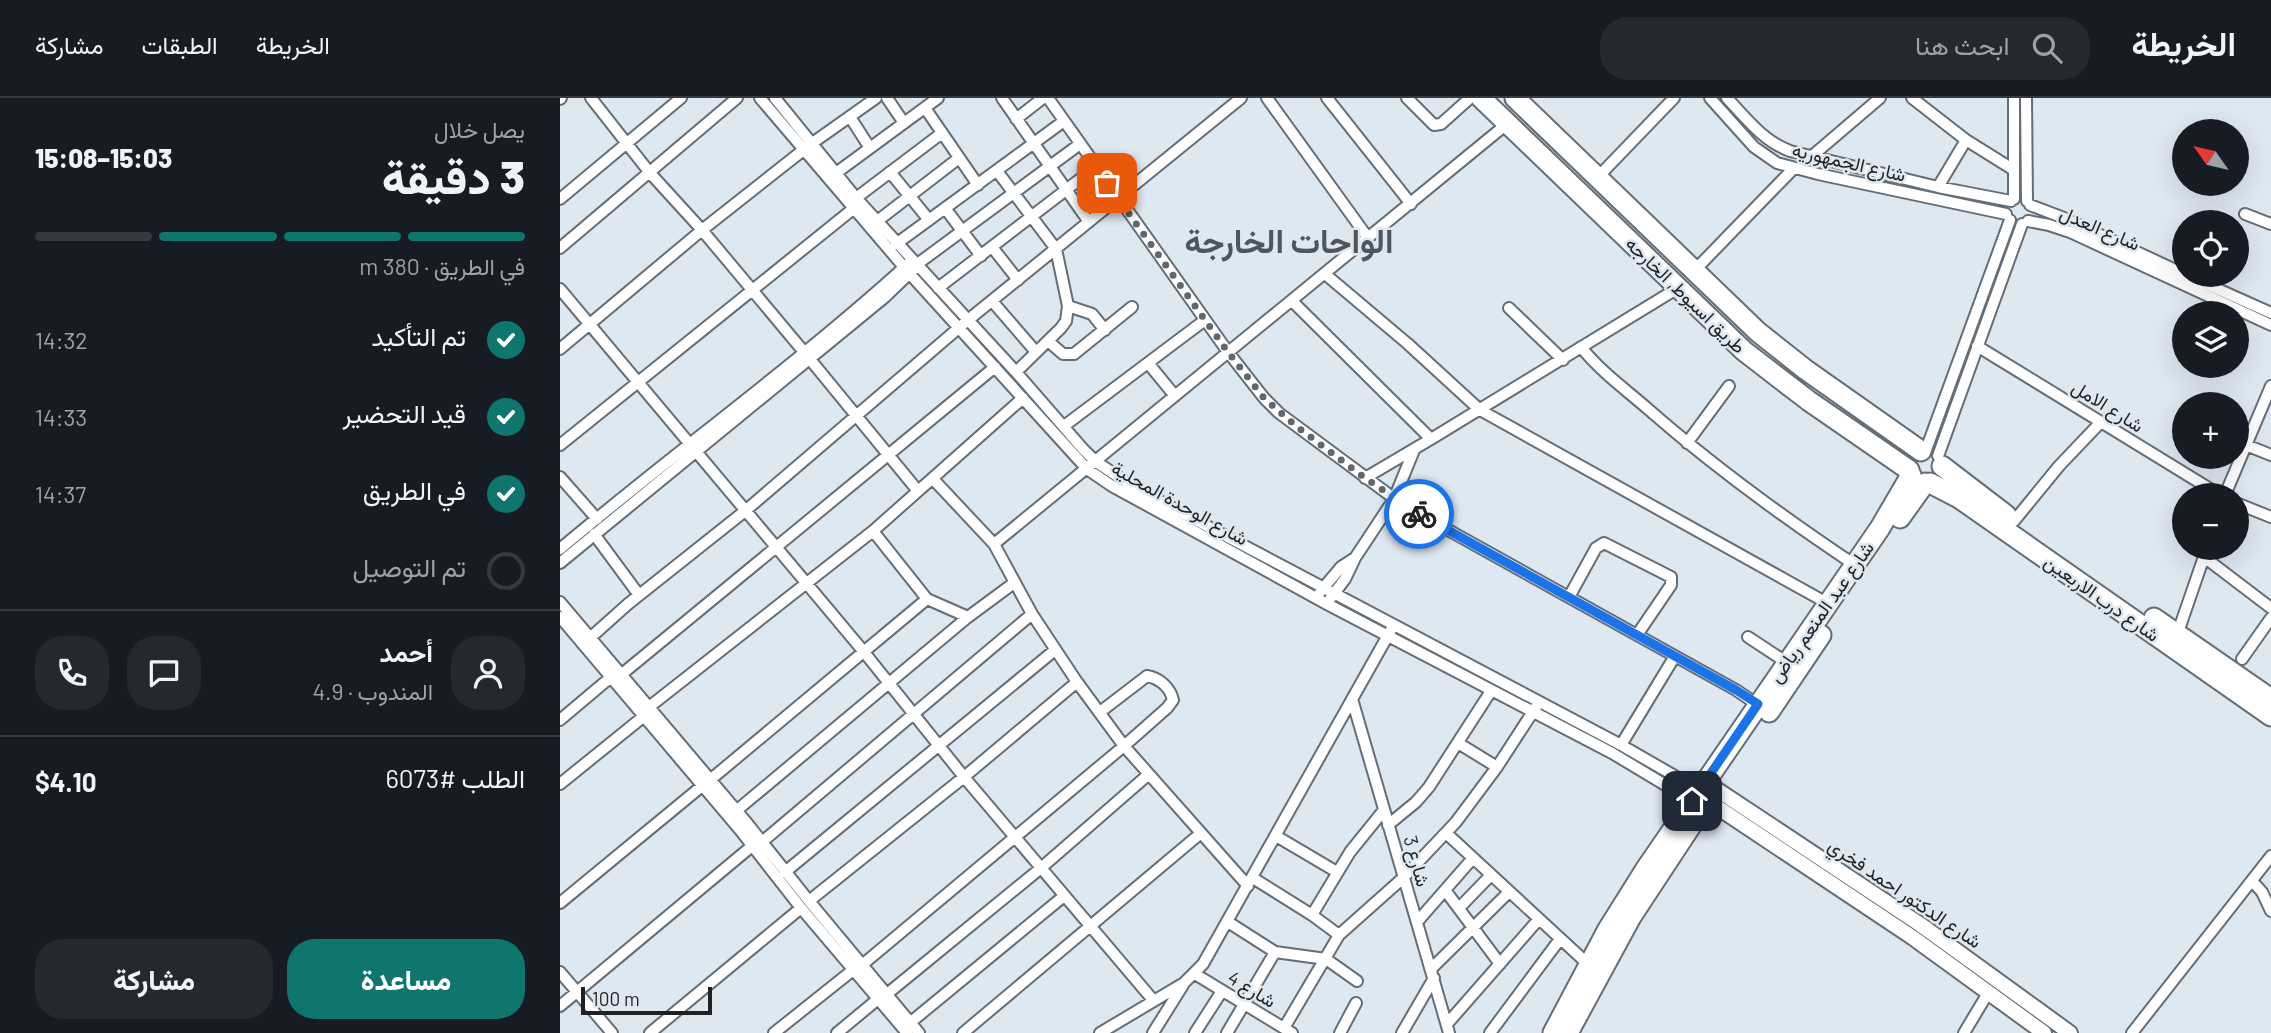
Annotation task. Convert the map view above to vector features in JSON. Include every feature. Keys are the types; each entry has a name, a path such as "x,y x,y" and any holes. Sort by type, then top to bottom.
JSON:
{"highway":[{"name":"طريق اسيوط, الخارجه","path":"1481,98 1733,342 1777,377 1919,478"},
{"name":"طريق اسيوط, الخارجه","path":"1525,101 1598,178 1746,321 1790,358 1932,455"},
{"path":"1932,455 1941,473 1937,479 1919,478 1911,458 1932,455"},
{"name":"شارع درب الاربعين","path":"1932,455 2049,553"},
{"name":"شارع درب الاربعين","path":"1919,478 1959,498 2049,553 2175,641 2271,716"},
{"name":"شارع عبد المنعم رياض","path":"1763,708 1786,662 1891,511 1919,478"},
{"name":"شارع عبد المنعم رياض","path":"1553,1033 1608,929 1639,892 1919,478"},
{"name":"شارع درب الاربعين","path":"2175,641 2271,699"},
{"name":"شارع عبد المنعم رياض","path":"1568,1033 1639,892"}],"street":[{"path":"591,98 650,173 702,230 918,491"},
{"path":"560,199 681,98"},
{"path":"560,248 737,98"},
{"name":"شارع الوحدة المحلية","path":"760,98 964,324 1016,372 1063,426 1091,465 1621,745 1669,779"},
{"name":"شارع الوحدة المحلية","path":"775,98 807,147 836,173 854,203 896,244 911,267 938,288 995,367 1112,486 1491,691 1612,753 1704,795"},
{"path":"560,349 702,230 807,147 876,98"},
{"path":"887,98 904,123"},
{"path":"836,173 938,98"},
{"path":"1002,98 1089,222"},
{"path":"1016,118 1046,98 1228,352 1279,413 1394,499 1763,708"},
{"path":"590,638 745,511 964,324 1241,98"},
{"path":"1267,98 1368,238"},
{"path":"1407,98 1431,124 1438,125 1470,98"},
{"path":"1598,178 1674,98"},
{"name":"شارع الجمهوريه","path":"1710,98 1761,153 1790,167 2008,217"},
{"name":"شارع الجمهوريه","path":"1727,98 1763,136 1780,147 1938,187 2013,200"},
{"path":"1818,174 1816,158 1880,98"},
{"path":"1912,98 1966,140 2014,170"},
{"path":"2013,200 2014,98"},
{"path":"1932,455 1976,351 2025,222 2032,213 2029,203 2026,98"},
{"path":"1331,99 1410,204"},
{"path":"925,108 978,185"},
{"path":"850,117 870,148"},
{"path":"896,244 1064,121"},
{"path":"994,544 1508,124"},
{"path":"560,444 751,290 890,172 942,133"},
{"path":"1938,187 1966,140"},
{"path":"560,549 807,355 911,267 1080,144"},
{"path":"1694,271 1790,167 1790,150"},
{"path":"876,222 959,158"},
{"path":"938,288 1096,167"},
{"path":"997,171 1056,249 1068,306 1066,321 1016,372"},
{"path":"890,172 929,220"},
{"path":"1932,455 1963,351 2008,217 2007,207 2019,198 2029,203"},
{"name":"شارع العدل","path":"2029,203 2172,268"},
{"path":"946,208 981,256"},
{"path":"2249,216 2271,224"},
{"path":"2008,217 2015,224 2025,222"},
{"name":"شارع العدل","path":"2025,222 2049,225 2070,232 2271,325"},
{"path":"992,247 1018,280"},
{"path":"1325,274 1408,344 1480,410 1828,603"},
{"name":"شارع العدل","path":"2214,287 2271,313"},
{"path":"1365,478 1678,288"},
{"path":"560,289 864,652 964,777 1153,1000"},
{"path":"992,301 1036,352"},
{"path":"1292,301 1431,439"},
{"path":"1068,306 1091,314 1105,330"},
{"path":"1048,341 1060,352 1071,355 1132,307"},
{"path":"1509,308 1563,360"},
{"path":"1063,426 1205,320"},
{"path":"1971,327 1983,331"},
{"path":"1581,347 1603,371 1687,443 1810,536 1855,565"},
{"name":"شارع الامل","path":"1963,351 1976,351 2202,483"},
{"path":"1148,363 1175,396"},
{"path":"560,720 995,367"},
{"path":"1687,443 1729,386"},
{"path":"2249,438 2270,389"},
{"path":"560,784 873,531 1023,398"},
{"path":"2014,521 2059,466 2100,423"},
{"path":"2249,446 2271,455"},
{"path":"560,563 691,448"},
{"path":"1327,604 1394,499 1414,450"},
{"path":"560,477 597,519"},
{"path":"933,479 994,544 1032,614 1077,682 1124,746 1201,833 1250,882 1312,915 1339,935"},
{"path":"2249,508 2271,517"},
{"path":"873,531 927,599 968,617"},
{"path":"594,534 639,596"},
{"path":"1569,597 1596,548 1604,543 1671,577 1671,585 1637,635"},
{"path":"1315,598 1340,567 1355,558"},
{"path":"2175,641 2202,560"},
{"path":"2214,560 2271,608"},
{"path":"736,810 968,617 1014,583"},
{"path":"560,903 927,599"},
{"path":"560,602 590,638 616,676"},
{"path":"560,1006 1032,614"},
{"path":"560,617 616,676 909,1028 919,1033"},
{"path":"2242,659 2271,618"},
{"path":"1100,1033 1184,983 1203,964 1394,625"},
{"path":"1748,637 1786,662"},
{"path":"785,872 1055,650"},
{"path":"1621,745 1675,656"},
{"path":"774,1033 858,968 1015,837 1124,746 1173,700 1170,691 1158,680 1147,676 1100,712"},
{"path":"650,1033 1077,682"},
{"path":"1388,825 1429,787 1491,691"},
{"name":"شارع 3","path":"1352,699 1448,1028"},
{"path":"1281,1030 1339,935 1404,878 1446,833 1497,767 1540,702"},
{"path":"1458,743 1497,767"},
{"path":"837,1033 1041,868 1149,774"},
{"path":"706,783 736,810 757,844 785,872 805,905"},
{"name":"شارع الدكتور احمد فخري","path":"1704,795 1917,931 2068,1032"},
{"path":"1312,915 1337,872 1384,810"},
{"path":"963,1033 1201,833"},
{"path":"1446,833 1588,965"},
{"path":"1276,836 1337,872"},
{"path":"2132,1033 2271,856"},
{"path":"1417,922 1473,858"},
{"path":"1458,908 1491,875"},
{"path":"2252,881 2262,892 2271,911"},
{"path":"1445,890 1500,964"},
{"path":"1402,1033 1433,974 1509,891"},
{"path":"909,1028 1064,896"},
{"path":"1448,1028 1539,919"},
{"path":"1228,922 1275,952 1326,959 1357,981"},
{"name":"شارع الدكتور احمد فخري","path":"1917,931 1988,993 2044,1033"},
{"path":"1490,1033 1560,939"},
{"path":"1227,1033 1275,952"},
{"path":"560,972 612,1033"},
{"name":"شارع 4","path":"1195,974 1281,1030"},
{"path":"1153,1033 1184,983"},
{"path":"1211,1033 1197,1029 1222,991"},
{"path":"1964,1033 1988,993"},
{"path":"1340,1033 1356,1003"}],"way so far":[{"path":"1107,183 1264,398 1279,413 1365,478 1419,514"}],"district":[{"name":"الواحات الخارجة","path":"1289,241"}],"route":[{"path":"1419,514 1758,704 1692,801"}]}
